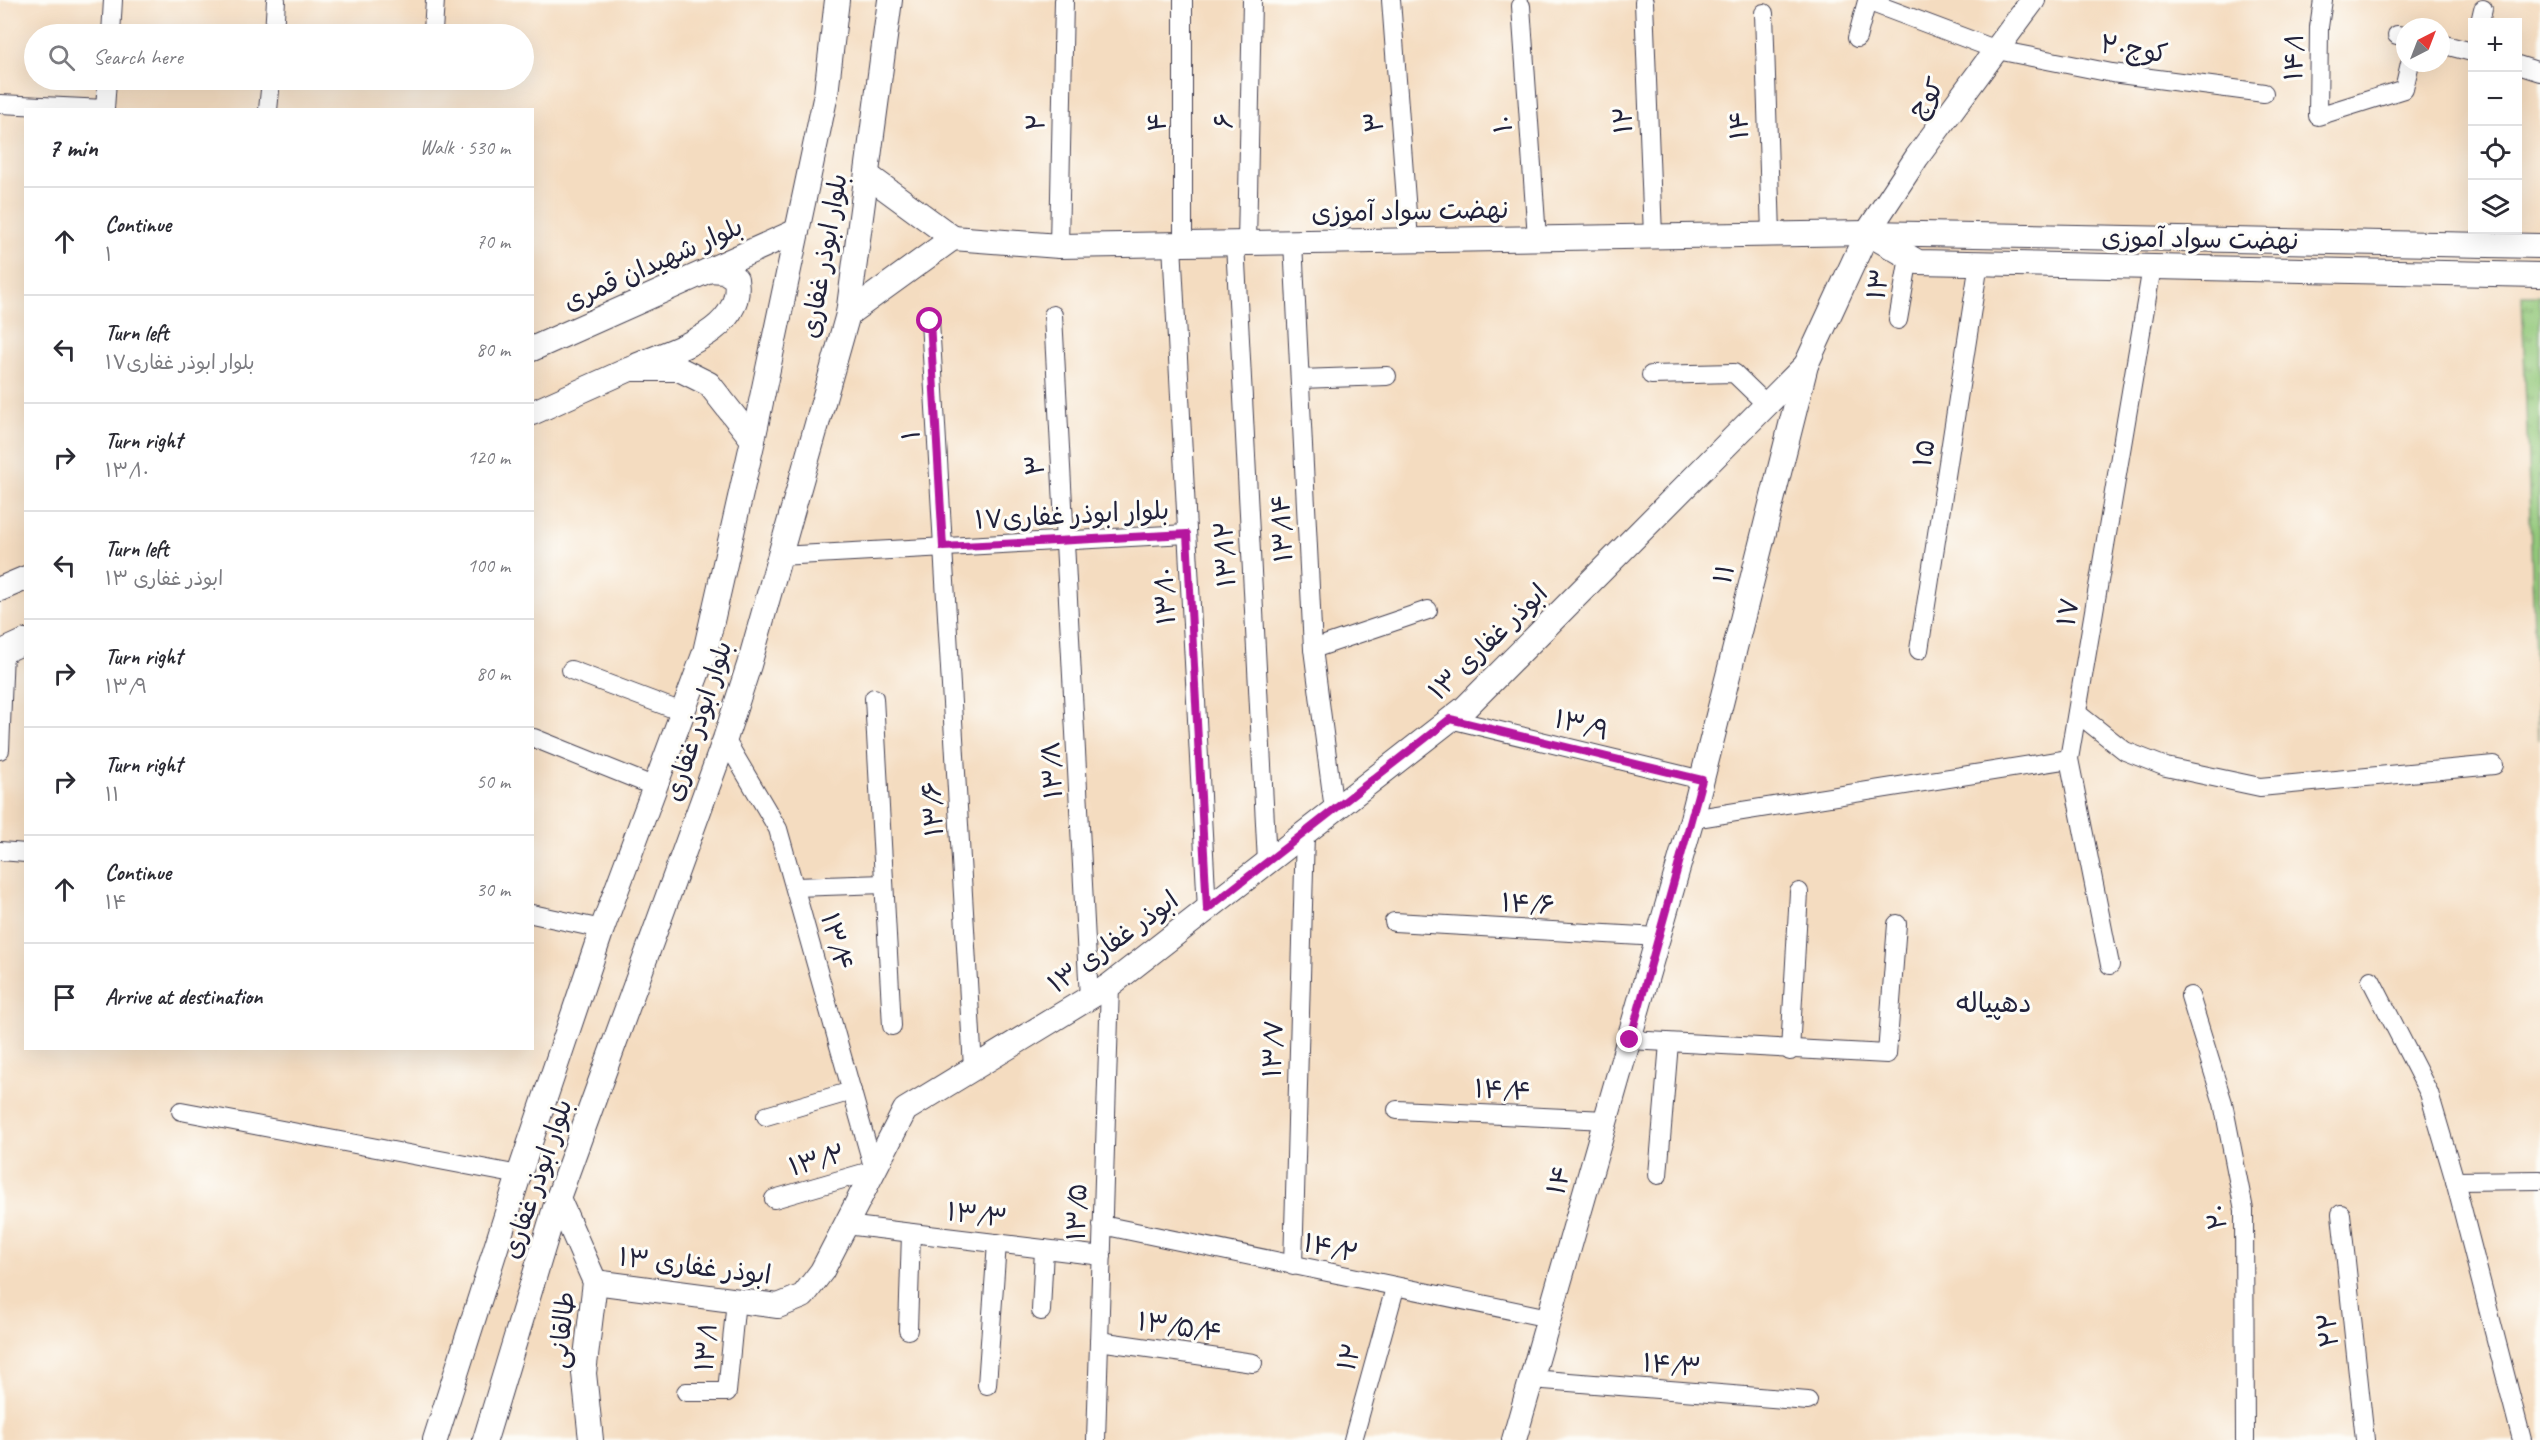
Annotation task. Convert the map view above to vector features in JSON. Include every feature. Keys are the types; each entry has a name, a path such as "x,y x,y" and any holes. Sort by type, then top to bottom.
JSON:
{"street":[{"path":"112,24 113,0"},
{"path":"275,24 276,0"},
{"path":"433,24 435,0"},
{"name":"بلوار ابوذر غفاری","path":"435,1440 519,1175 602,929 653,786 705,652 753,440 826,94 837,0"},
{"name":"بلوار ابوذر غفاری","path":"485,1440 558,1198 725,739 848,314 890,0"},
{"name":"۲","path":"1059,246 1064,0"},
{"name":"۴","path":"1178,244 1183,0"},
{"name":"۶","path":"1241,243 1252,0"},
{"name":"۳","path":"1391,0 1408,240"},
{"name":"کوچ","path":"1867,233 1917,157 2033,0"},
{"name":"۱۴/۱","path":"2323,0 2319,27 2318,116 2404,89 2408,72"},
{"name":"۲۰کوچ","path":"1857,38 1867,1 1997,50 2112,73 2264,93"},
{"name":"۱۲","path":"1644,2 1653,236"},
{"name":"۱۰","path":"1521,6 1537,238"},
{"name":"۱۴","path":"1764,13 1771,234"},
{"path":"2450,46 2468,51"},
{"path":"2522,67 2540,72"},
{"path":"105,108 106,90"},
{"path":"268,108 270,90"},
{"path":"0,104 84,108"},
{"path":"848,314 953,238 867,175"},
{"name":"بلوار شهیدان قمری","path":"534,348 797,231"},
{"name":"نهضت سواد آموزی","path":"953,238 1059,246 1867,233 2540,246"},
{"name":"نهضت سواد آموزی","path":"1867,233 1918,262 2540,275"},
{"name":"۱۱","path":"1659,937 1692,819 1806,365 1867,233"},
{"name":"۱۳/۱۴","path":"1293,242 1313,649 1334,810"},
{"name":"۱۳/۱۲","path":"1241,243 1267,862"},
{"name":"۱۳/۱۰","path":"1178,244 1187,534 1207,909"},
{"name":"۱۳","path":"1898,320 1908,257"},
{"name":"۱۵","path":"1919,650 1978,263"},
{"name":"۱۷","path":"2110,965 2069,759 2152,267"},
{"path":"534,412 711,332 732,309 739,294 736,279 724,271 708,270"},
{"name":"۳","path":"1053,315 1065,540"},
{"name":"۱","path":"930,321 943,547"},
{"name":"۱۳ ابوذر غفاری","path":"595,1282 778,1306 803,1296 822,1271 905,1110 1100,991 1464,708 1806,365"},
{"path":"630,369 679,369 709,384 753,440"},
{"path":"1651,375 1734,373 1767,404"},
{"path":"1300,379 1387,376"},
{"name":"بلوار ابوذر غفاری۱۷","path":"779,556 1187,534"},
{"name":"۱۳/۸","path":"1065,540 1100,991"},
{"name":"۱۳/۶","path":"943,547 973,1068"},
{"path":"0,589 24,579"},
{"path":"1313,649 1428,610"},
{"path":"0,750 10,648"},
{"path":"571,670 682,712"},
{"path":"874,698 891,1026"},
{"path":"2077,713 2124,751 2166,766 2259,787 2494,765"},
{"name":"۱۳/۹","path":"1450,719 1702,780"},
{"path":"534,738 653,786"},
{"name":"۱۳/۴","path":"725,739 778,829 874,1170"},
{"path":"1692,819 2069,759"},
{"name":"۱۳/۷","path":"1293,1266 1305,833"},
{"path":"0,851 24,853"},
{"path":"795,887 884,884"},
{"path":"1790,1051 1799,892"},
{"path":"534,914 602,929"},
{"name":"۱۴/۶","path":"1394,922 1659,937"},
{"path":"1630,1040 1790,1051 1887,1054 1897,924"},
{"name":"۱۴","path":"1514,1440 1659,937"},
{"path":"2371,980 2429,1093 2455,1181 2522,1440"},
{"name":"۱۳/۵","path":"1096,1440 1102,1256 1100,991"},
{"name":"۲۰","path":"2190,996 2223,1103 2244,1210 2245,1440"},
{"path":"1658,1175 1669,1043"},
{"path":"766,1116 852,1091"},
{"name":"۱۴/۴","path":"1397,1110 1606,1120"},
{"path":"181,1111 519,1175"},
{"name":"۱۳/۲","path":"774,1199 874,1170"},
{"path":"2455,1181 2540,1180"},
{"name":"طالقانی","path":"558,1198 595,1282 584,1373 591,1440"},
{"name":"۲۲","path":"2341,1214 2365,1440"},
{"name":"۱۳/۳","path":"846,1225 1102,1256"},
{"name":"۱۴/۲","path":"1102,1225 1395,1288 1549,1318"},
{"path":"908,1330 911,1233"},
{"path":"987,1385 997,1244"},
{"path":"1041,1311 1044,1249"},
{"name":"۱۲","path":"1353,1440 1395,1288"},
{"name":"۱۳/۱","path":"686,1392 727,1392 736,1300"},
{"name":"۱۳/۵/۴","path":"1099,1341 1253,1363"},
{"name":"۱۴/۳","path":"1532,1379 1808,1401"}],"green space":[{"path":"2522,295 2540,295 2538,740"}],"district":[{"name":"دهپیاله","path":"1994,1003"}],"route":[{"path":"930,321 943,547 1187,534 1207,909 1450,719 1702,780 1630,1040"}]}
